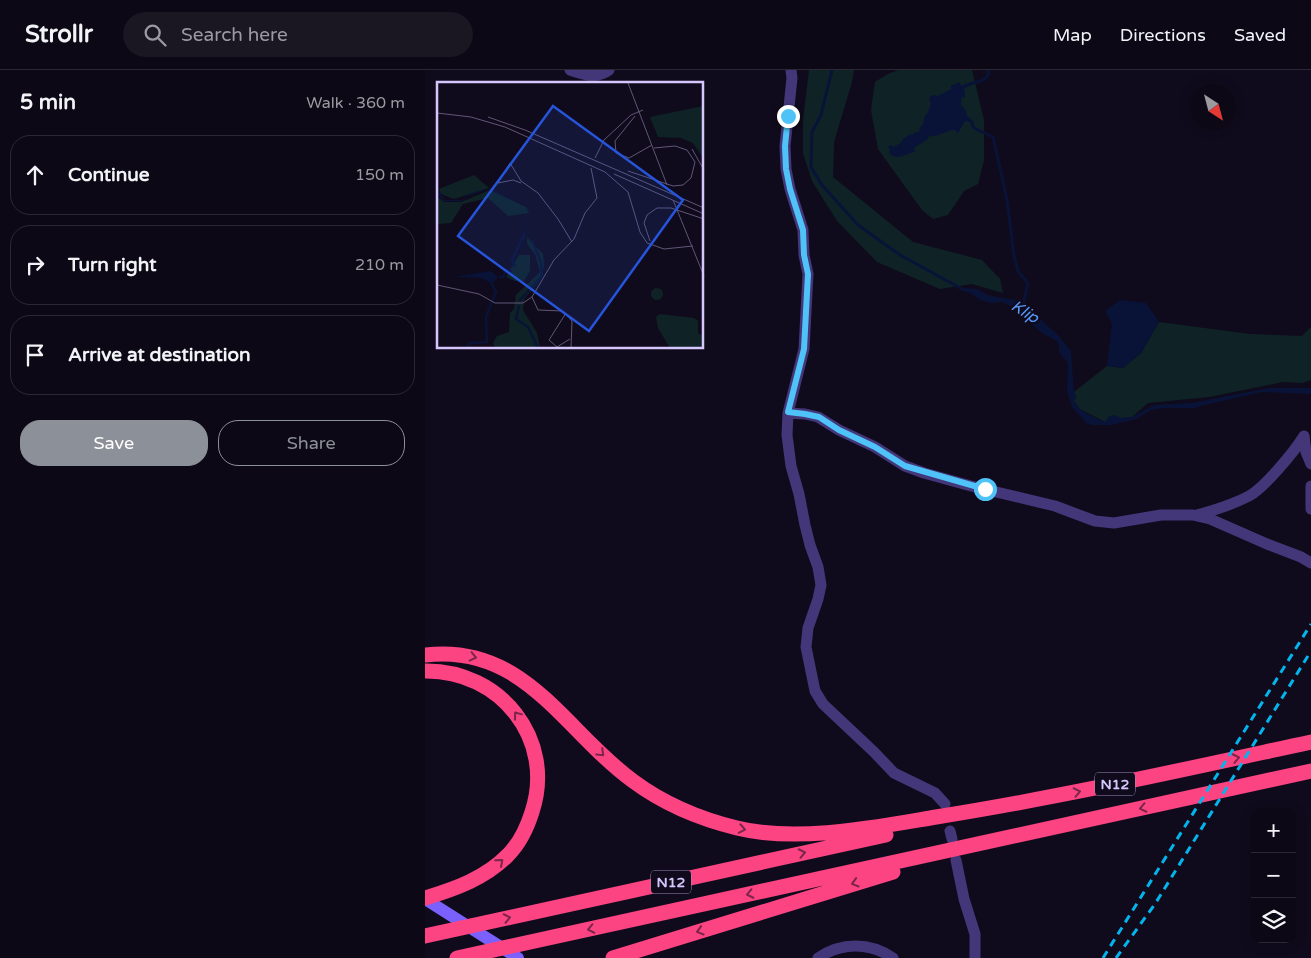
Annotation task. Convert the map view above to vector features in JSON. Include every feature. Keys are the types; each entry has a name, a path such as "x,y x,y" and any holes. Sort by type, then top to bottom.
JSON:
{"highway":[{"path":"425,655 457,654 474,656 495,664 519,678 543,696 609,761 633,781 669,803 697,816 738,828 772,834 866,829 1029,802"},
{"path":"425,671 441,671 469,678 482,684 503,699 516,713 526,730 535,752 538,775 535,801 528,824 520,841 509,855 478,878 425,898"},
{"name":"N12","path":"425,936 965,818 1029,802 1311,742"},
{"name":"N12","path":"457,958 1311,771"},
{"path":"613,958 843,887 1025,834"}],"main road":[{"path":"425,898 518,958"}],"street":[{"path":"570,70 583,72 590,76 604,74 609,70"},
{"path":"791,70 792,78 785,146 786,169 790,189 803,230 804,255 808,274 804,349 788,412 787,435 791,466 799,494 809,545 819,567 821,585 808,628 806,646 815,690 823,704 894,773 935,793 945,804"},
{"path":"788,412 819,417 839,430 875,447 905,466 971,486 1055,506 1095,521 1113,523 1161,515 1193,516 1210,519 1301,557 1311,563"},
{"path":"1193,516 1215,510 1251,495 1281,466 1297,448 1304,436 1306,452 1311,464"},
{"path":"1311,486 1311,509"},
{"path":"956,860 964,899 975,934 975,958"},
{"path":"817,958 837,949 853,946 870,948 893,958"}],"green space":[{"path":"809,70 854,70 834,142 833,177 913,242 982,260 1000,279 1003,293 972,284 940,289 877,262 837,221 812,181 803,153 803,120"},
{"path":"898,70 972,70 984,120 984,160 978,184 964,191 948,215 933,219 922,210 878,149 871,110 875,82"},
{"path":"1159,322 1250,334 1302,336 1311,327 1311,380 1302,383 1283,382 1209,397 1148,403 1132,417 1110,416 1105,422 1080,409 1074,401 1076,397 1074,392 1107,366 1123,368 1141,353"}],"water":[{"path":"959,82 965,91 965,98 962,97 961,105 966,111 967,116 971,119 965,121 958,133 955,130 951,130 935,136 929,136 928,139 914,148 914,152 904,156 894,157 889,153 890,149 888,147 890,145 893,147 901,143 910,134 912,135 920,131 919,129 931,104 929,98 932,95 938,96"},
{"path":"964,288 977,289 987,295 1020,301 1060,337 1071,351 1076,397 1074,401 1076,405 1083,411 1105,422 1110,416 1114,415 1121,418 1132,417 1154,405 1192,403 1269,388 1311,388 1311,394 1262,392 1196,408 1151,410 1136,419 1112,425 1092,425 1086,423 1072,407 1067,391 1068,363 1059,352 1057,341 1042,333 1028,321 1022,312 1003,302 991,303 980,300"},
{"path":"1120,300 1146,303 1159,322 1141,353 1123,368 1107,366 1112,324 1105,311"}],"waterway":[{"name":"Klip","path":"832,70 821,115 812,132 811,167 822,185 858,225 900,255 962,289 972,292"},
{"path":"961,89 983,80 989,74 987,70"},
{"path":"966,119 971,121 974,128 993,137 1007,200 1014,256 1018,271 1028,283 1023,305"}],"railway":[{"path":"1103,958 1311,624"},
{"path":"1116,958 1155,904 1311,651"}],"route":[{"path":"788,116 785,146 786,169 790,189 803,230 804,255 808,274 804,349 801,368 788,412 819,417 839,430 875,447 905,466 985,489"}]}
